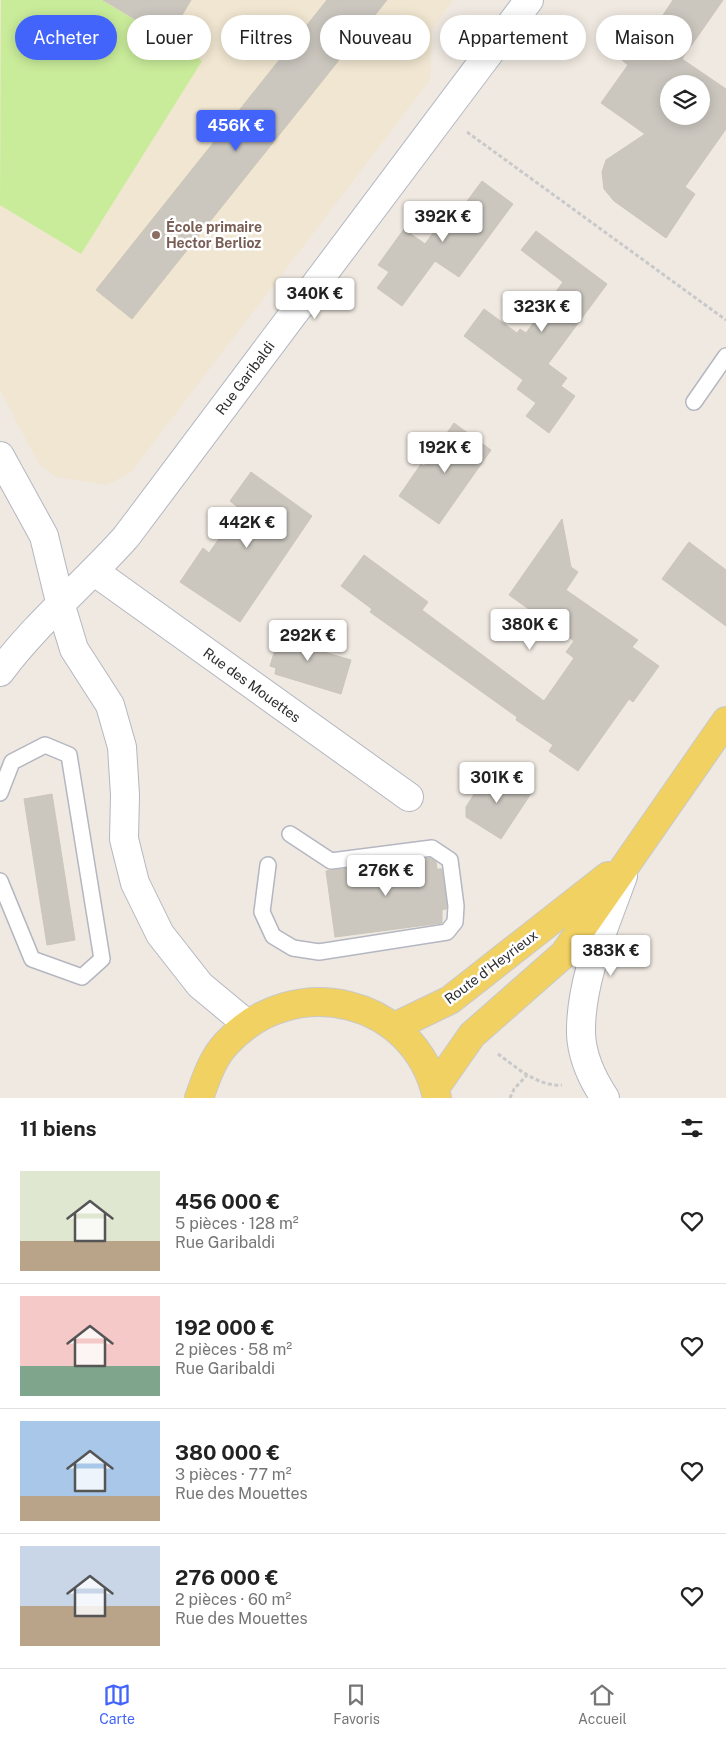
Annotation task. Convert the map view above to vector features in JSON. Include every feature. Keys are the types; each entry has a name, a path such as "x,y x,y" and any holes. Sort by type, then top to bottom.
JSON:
{"main road":[{"name":"Route d'Heyrieux","path":"436,1093 472,1035 564,954 726,721"},
{"name":"Route d'Heyrieux","path":"394,1027 450,1000 629,860"},
{"path":"199,1098 213,1063 225,1044 247,1024 282,1006 321,1000 360,1008 394,1027 419,1055 436,1093"}],"street":[{"name":"Rue Garibaldi","path":"0,672 16,650 95,572 126,537 529,0"},
{"path":"0,456 44,536 61,606 74,649 110,705 122,747 125,795 124,839 135,883 160,934 200,985 247,1024"},
{"name":"Rue des Mouettes","path":"95,572 409,797"},
{"path":"598,1088 581,1036 583,998 629,860"}],"lane":[{"path":"694,402 726,356"},
{"path":"0,793 12,762 45,745 69,755 102,959 82,977 32,958 0,881"},
{"path":"268,865 262,912 273,936 293,948 319,952 447,932 455,922 456,906 450,860 432,848 331,861 290,834"}],"path":[{"path":"442,114 726,320"},
{"path":"472,1035 527,1076 554,1086 580,1084 598,1088"},
{"path":"510,1098 514,1089 527,1076"}],"shaded area":[{"name":"École primaire Hector Berlioz","path":"0,0 453,0 442,15 440,15 440,19 432,30 430,80 131,472 107,485 56,477 39,464 0,390"}],"green space":[{"path":"1,0 102,0 127,15 127,60 202,61 81,254 0,205"}],"building":[{"path":"103,0 191,0 182,15 128,15"},
{"path":"327,0 387,0 375,15 320,15 320,60 339,60 132,319 96,290 279,60 310,60 310,21"},
{"path":"673,0 723,0 692,45 692,15 663,15"},
{"path":"622,60 683,60 705,75 660,75 660,125 710,125 710,78 726,89 726,129 685,187 695,194 666,238 614,201 604,189 602,172 606,160 645,134 601,103 628,65"},
{"path":"482,181 513,204 459,277 435,261 402,306 377,288 389,272 378,265 404,229 425,244 455,203 462,208"},
{"path":"536,231 607,284 548,364 567,378 561,386 575,396 549,433 526,416 536,403 517,389 523,380 464,336 484,309 517,333 520,329 526,333 563,282 521,250"},
{"path":"454,423 491,450 439,524 399,496 421,464 424,466"},
{"path":"251,472 312,516 240,622 180,582 203,548 209,553 240,509 230,501"},
{"path":"562,519 571,567 578,572 566,590 638,640 632,647 659,666 633,702 629,699 578,771 549,751 553,745 516,720 517,717 370,612 372,609 341,586 364,555 428,602 422,610 544,701 574,658 566,652 574,641 509,595"},
{"path":"689,542 726,570 726,626 662,579"},
{"path":"282,627 313,636 311,643 318,645 317,650 351,660 341,694 275,674 276,668 270,666"},
{"path":"500,770 532,792 501,839 466,817 466,807 481,783 488,788"},
{"path":"52,794 75,940 47,945 24,799"},
{"path":"430,858 436,862 437,869 442,869 447,906 446,909 442,910 442,923 335,937 326,871"}],"place":[{"name":"École primaire Hector Berlioz","path":"156,235"}]}
